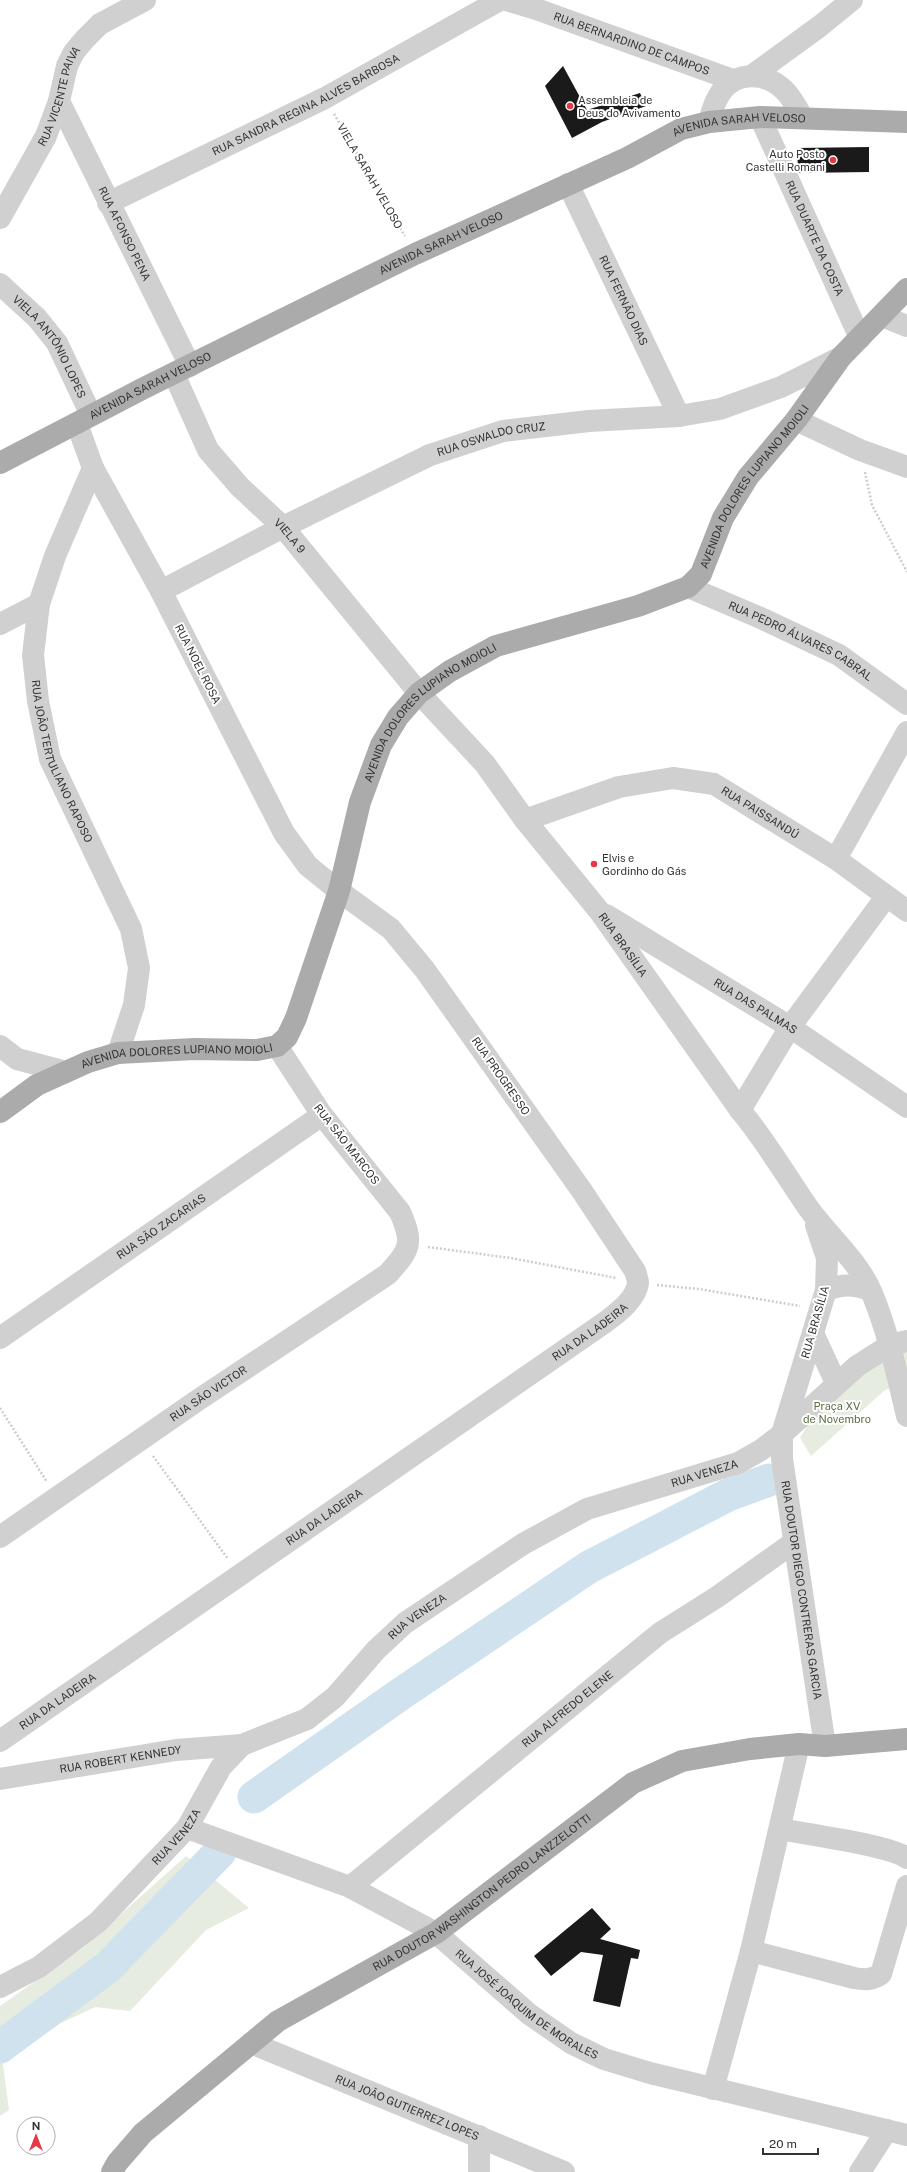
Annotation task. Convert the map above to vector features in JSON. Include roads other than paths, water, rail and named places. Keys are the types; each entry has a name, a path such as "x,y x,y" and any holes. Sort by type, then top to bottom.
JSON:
{"main road":[{"name":"AVENIDA SARAH VELOSO","path":"0,463 415,254 627,158 681,129 709,122 760,117 907,122"},
{"name":"AVENIDA DOLORES LUPIANO MOIOLI","path":"0,1112 38,1085 66,1072 118,1053 194,1049 257,1050 277,1046 287,1037 296,1018 338,892 360,802 381,745 398,718 419,693 450,671 496,646 638,606 688,587 701,574 723,518 748,477 796,420 842,357 907,289"},
{"name":"RUA DOUTOR WASHINGTON PEDRO LANZZELOTTI","path":"112,2172 117,2163 143,2133 225,2067 278,2021 436,1933 633,1783 682,1761 750,1749 799,1744 824,1746 907,1739"}],"street":[{"name":"RUA VICENTE PAIVA","path":"0,218 46,136 60,101 67,66 84,39 100,24 145,0"},
{"name":"RUA SANDRA REGINA ALVES BARBOSA","path":"108,203 325,98 500,0"},
{"name":"RUA BERNARDINO DE CAMPOS","path":"506,0 743,78 777,83 786,91 803,118"},
{"path":"709,122 717,98 743,78 820,26 852,0"},
{"name":"RUA AFONSO PENA","path":"60,101 108,203 182,370"},
{"name":"RUA DUARTE DA COSTA","path":"760,117 860,338"},
{"name":"RUA FERNÃO DIAS","path":"568,184 679,416"},
{"name":"VIELA ANTÔNIO LOPES","path":"0,284 38,318 58,343 84,420"},
{"path":"882,316 907,326"},
{"name":"RUA OSWALDO CRUZ","path":"161,591 283,527 430,455 503,431 589,421 679,416 720,409 767,392 842,357"},
{"name":"VIELA 9","path":"182,370 208,450 240,488 283,527 419,693"},
{"name":"RUA NOEL ROSA","path":"84,420 93,468 161,591 284,833 308,866 338,892"},
{"path":"796,420 860,450 907,467"},
{"name":"RUA JOÃO TERTULIANO RAPOSO","path":"93,468 55,556 39,604 33,655 38,701 50,759 131,929 139,968 134,1005 118,1053"},
{"name":"RUA PEDRO ÁLVARES CABRAL","path":"688,587 762,619 839,655 907,704"},
{"path":"0,624 39,604"},
{"name":"RUA BRASÍLIA","path":"419,693 485,764 525,820 600,912 740,1110 755,1128 810,1210 844,1251 870,1290 898,1343 907,1416"},
{"path":"836,859 907,732"},
{"name":"RUA PAISSANDÚ","path":"525,820 619,787 673,778 714,784 836,859 907,911"},
{"name":"RUA PROGRESSO","path":"338,892 391,929 425,970 582,1191 635,1271 638,1283"},
{"path":"740,1110 790,1027 886,897"},
{"name":"RUA DAS PALMAS","path":"600,912 790,1027 907,1107"},
{"path":"0,1046 17,1059 66,1072"},
{"name":"RUA SÃO MARCOS","path":"277,1046 322,1115 400,1212 408,1229 409,1245"},
{"name":"RUA SÃO ZACARIAS","path":"0,1338 322,1115"},
{"name":"RUA BRASÍLIA","path":"782,1434 826,1290 826,1258 823,1242 810,1210"},
{"name":"RUA SÃO VICTOR","path":"0,1537 142,1439 388,1274 401,1259 409,1245"},
{"name":"RUA DA LADEIRA","path":"0,1741 604,1323 620,1310 631,1298 638,1283"},
{"path":"826,1290 841,1285 859,1286 870,1290"},
{"path":"813,1333 836,1383"},
{"name":"RUA VENEZA","path":"0,1987 39,1967 98,1922 187,1828 221,1767 242,1745 307,1719 335,1697 376,1650 405,1623 524,1544 587,1509 738,1463 761,1450 782,1434 836,1383 857,1366 898,1343"},
{"name":"RUA DOUTOR DIEGO CONTRERAS GARCIA","path":"782,1434 782,1459 793,1544 808,1630 824,1746"},
{"name":"RUA ALFREDO ELENE","path":"350,1887 660,1633 717,1597 793,1544"},
{"path":"714,2089 751,1952 799,1744"},
{"name":"RUA ROBERT KENNEDY","path":"0,1780 176,1750 242,1745"},
{"name":"RUA JOSÉ JOAQUIM DE MORALES","path":"187,1828 350,1887 436,1933 528,2014 571,2043 604,2059 650,2074 897,2132"},
{"path":"780,1828 880,1848 898,1853 907,1858"},
{"path":"751,1952 854,1978 868,1980 875,1978 881,1974 907,1886"},
{"name":"RUA JOÃO GUTIERREZ LOPES","path":"251,2043 564,2172"},
{"path":"860,2172 897,2132"},
{"path":"479,2136 479,2172"}],"waterway":[{"path":"254,1797 405,1691 589,1567 728,1495 769,1480"},
{"path":"0,2047 108,1967 220,1852"}],"place":[{"name":"Assembleia de Deus do Avivamento","path":"570,106"},
{"name":"Auto Posto Castelli Romani","path":"833,160"},
{"name":"Elvis e Gordinho do Gás","path":"594,864"}],"park label":[{"name":"Praça XV de Novembro","path":"837,1412"}]}
